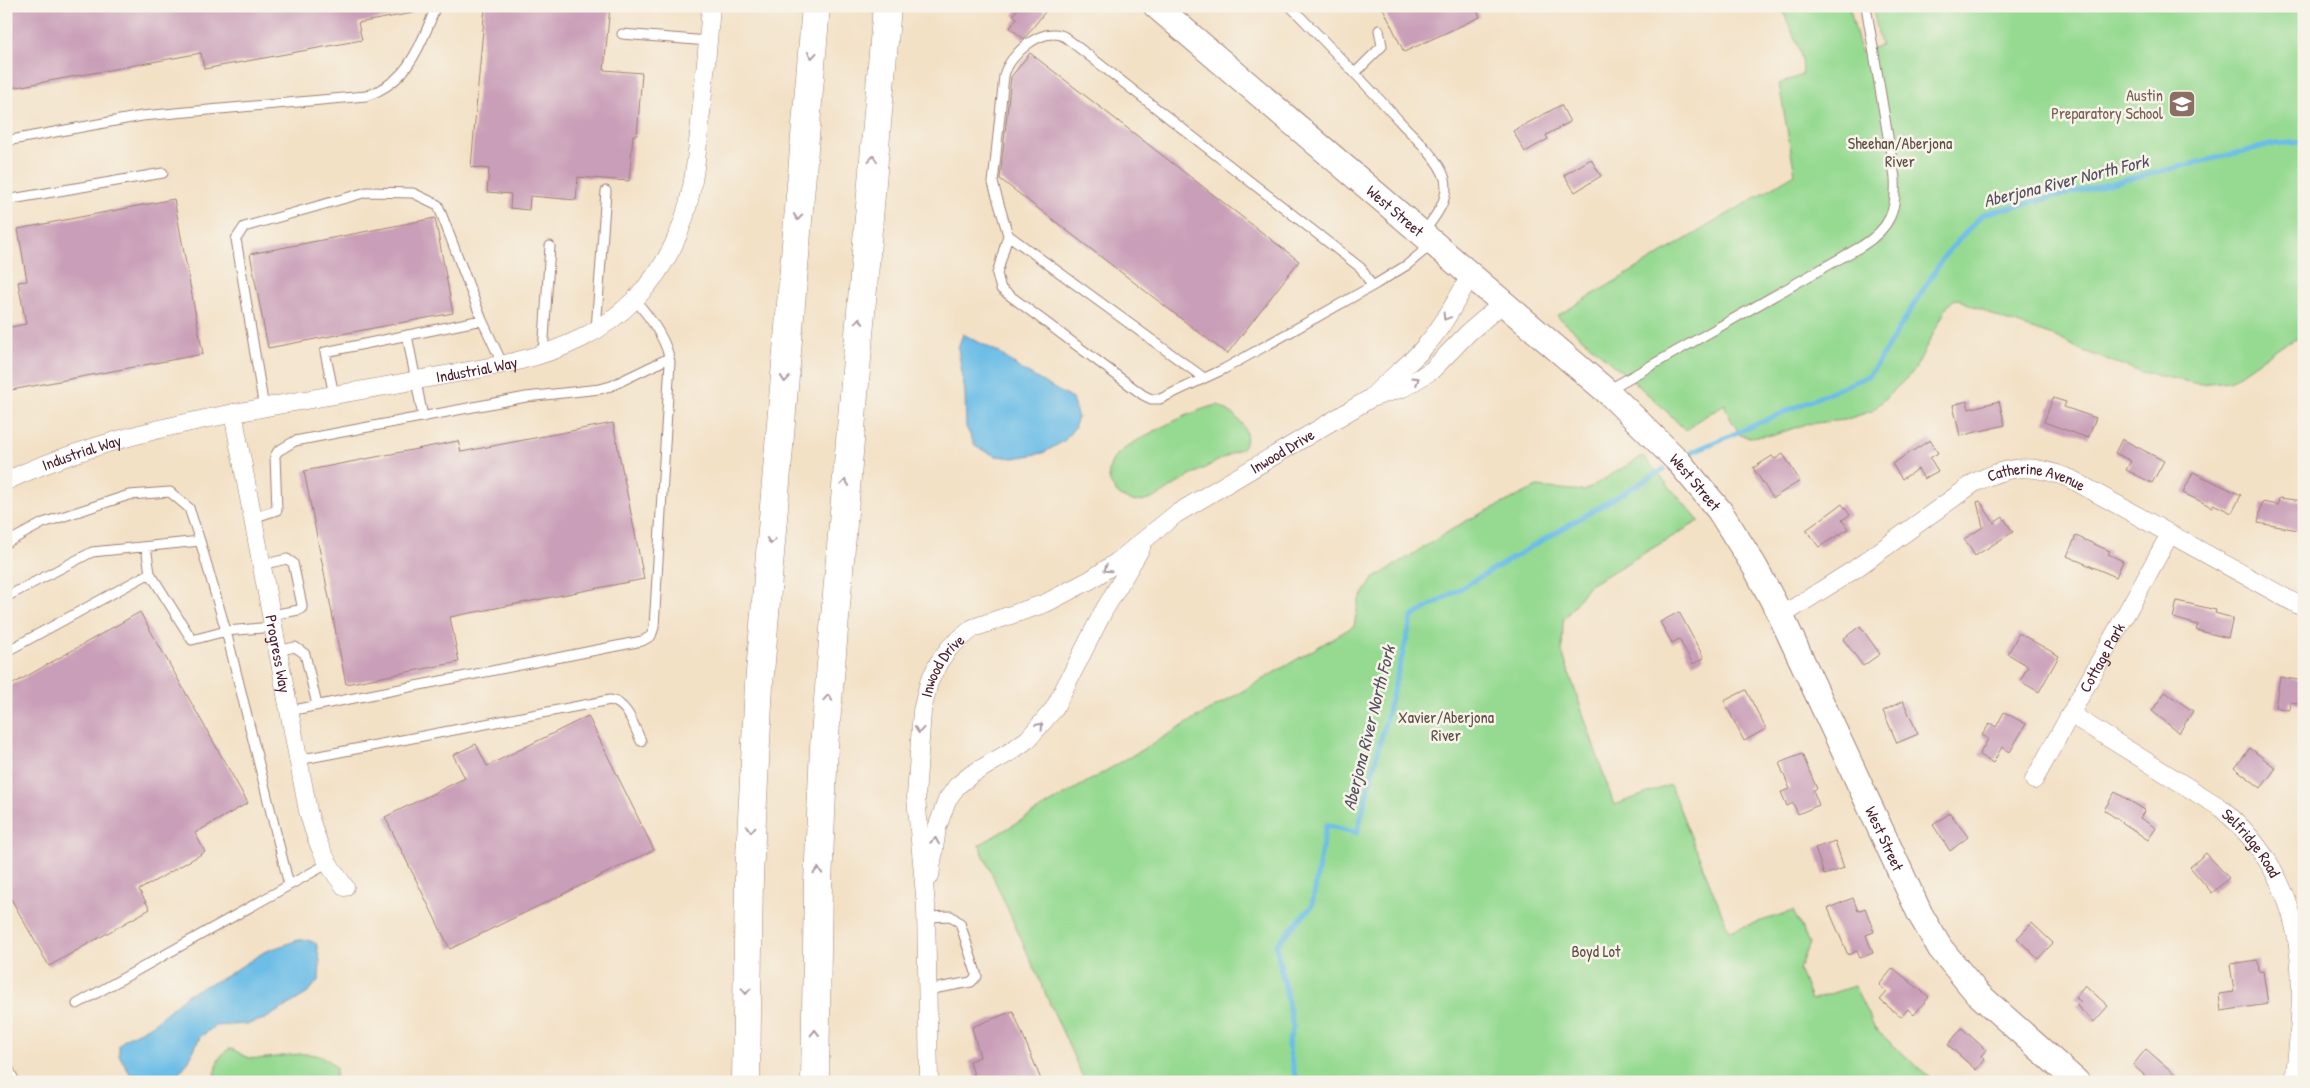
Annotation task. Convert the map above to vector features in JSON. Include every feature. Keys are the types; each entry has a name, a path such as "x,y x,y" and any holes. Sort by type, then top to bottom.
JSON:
{"highway":[{"path":"746,1082 749,876 759,685 816,6"},
{"path":"815,1082 818,883 824,747 887,6"}],"main road":[{"name":"West Street","path":"1156,6 1606,391 1635,417 1679,462 1719,510 1781,616 1902,876 1940,948 1977,993 2077,1082"}],"street":[{"name":"Industrial Way","path":"6,481 46,464 104,444 233,413 415,380 543,354 570,344 596,330 634,300 650,282 667,258 685,218 698,143 711,6"},
{"name":"Inwood Drive","path":"1371,398 1393,374 1412,360 1427,345 1471,275"},
{"name":"Inwood Drive","path":"929,1082 926,912 916,797 921,716 929,682 935,668 950,648 973,628 1060,596 1110,567 1188,506 1371,398 1403,388 1424,376 1503,303"},
{"name":"Progress Way","path":"233,413 298,760 314,834 327,864 345,887"},
{"name":"Catherine Avenue","path":"1781,616 1855,569 1974,483 1995,473 2012,468 2038,469 2062,476 2302,607"},
{"name":"Cottage Park","path":"2034,780 2072,715 2170,534"},
{"name":"Inwood Drive","path":"926,912 936,828 947,800 957,786 972,774 1028,739 1054,709 1103,612 1146,539"},
{"name":"Selfridge Road","path":"2072,715 2221,808 2241,824 2270,862 2292,907 2302,952 2302,1014 2294,1082"}],"lane":[{"path":"6,141 142,116 366,96 388,87 405,71 413,60 435,6"},
{"path":"1290,6 1356,73 1429,154 1442,172 1445,184 1443,202 1428,238 1407,266 1372,286 1204,378 1160,399 1151,399 1143,395 1001,289 997,274 1008,235 993,183 1005,71 1028,42 1060,34 1361,268 1372,286"},
{"path":"1606,391 1862,246 1878,234 1887,223 1895,202 1895,178 1866,6"},
{"path":"1356,73 1382,46 1379,30"},
{"path":"622,34 708,41"},
{"path":"6,200 163,173"},
{"path":"596,330 606,191"},
{"path":"264,408 236,239 244,227 367,192 413,193 438,205 482,320 502,363"},
{"path":"1008,235 1204,378"},
{"path":"543,354 550,246"},
{"path":"289,711 642,641 651,636 654,627 669,358 647,314 634,300"},
{"path":"334,395 325,352 482,320"},
{"path":"407,335 423,417"},
{"path":"253,518 278,510 275,456 285,446 295,441 526,397 600,389 611,386 669,358"},
{"path":"6,542 43,523 129,495 170,492 189,508 226,631 289,884"},
{"path":"6,597 92,552 200,541"},
{"path":"146,547 150,573 192,640 272,621 299,610 302,605 293,563 287,559 261,565"},
{"path":"6,645 9,650 150,573"},
{"path":"278,651 295,647 306,654 317,705"},
{"path":"298,760 610,700 617,702 623,707 641,741"},
{"path":"77,1004 327,864"},
{"path":"926,912 951,916 960,923 978,976 971,982 927,990"},
{"path":"6,1063 15,1082"}],"green space":[{"name":"Sheehan/Aberjona River","path":"1781,6 1849,6 1861,52 1881,45 1872,6 2304,6 2304,336 2282,345 2230,381 2199,384 2141,372 2081,350 2056,337 2002,319 1958,299 1953,300 1947,307 1914,371 1872,411 1844,420 1806,424 1774,435 1748,437 1740,435 1729,416 1725,404 1697,421 1686,431 1658,403 1557,316 1795,174 1779,84 1802,75 1803,68 1796,40"},
{"path":"1218,405 1236,417 1245,429 1246,441 1242,448 1152,499 1129,500 1115,491 1109,476 1110,467 1114,458 1121,451 1163,427 1195,412"},
{"path":"1643,456 1699,521 1588,586 1563,621 1562,652 1614,805 1670,785 1729,931 1793,911 1809,943 1799,969 1811,1000 1854,986 1875,1029 1935,1082 1085,1082 979,845 1354,626 1359,601 1373,579 1464,522 1537,487 1584,491"},
{"path":"229,1049 250,1058 296,1054 318,1056 328,1060 336,1068 335,1082 213,1082 219,1059"}],"water":[{"path":"963,334 998,352 1019,368 1072,399 1078,418 1074,428 1064,441 1043,453 1014,458 996,456 976,447 966,427 965,392 958,348"},
{"path":"298,940 316,943 320,961 319,979 308,993 265,1019 247,1024 215,1026 200,1037 188,1062 172,1082 135,1082 119,1055 119,1045 126,1038 152,1025 189,993 223,978 264,952"}],"building":[{"path":"6,6 412,6 413,13 358,23 362,40 204,69 201,53 6,89"},
{"path":"485,6 610,6 604,70 642,73 637,135 633,135 629,181 578,177 576,200 530,196 529,210 510,208 511,194 487,192 489,169 471,167"},
{"path":"1020,6 1038,6 1045,12 1024,39 1010,28 1017,18 1013,15"},
{"path":"1382,6 1475,6 1480,17 1404,52"},
{"path":"1030,53 1299,261 1227,354 1000,179 1011,77"},
{"path":"1561,105 1570,122 1546,135 1548,139 1525,152 1513,131"},
{"path":"1591,159 1601,176 1575,192 1564,175"},
{"path":"174,199 203,354 6,391 6,328 26,324 18,282 27,281 18,229"},
{"path":"435,218 453,313 268,348 250,254"},
{"path":"2053,398 2066,402 2064,407 2096,418 2088,438 2044,422"},
{"path":"1967,401 1969,409 1999,401 2005,425 1960,436 1953,405"},
{"path":"613,423 644,579 450,617 459,662 346,684 304,471 458,441 461,452"},
{"path":"2122,439 2164,461 2152,483 2126,470 2131,461 2115,453"},
{"path":"1930,440 1938,453 1930,458 1938,471 1924,479 1918,469 1902,479 1892,464"},
{"path":"1783,454 1800,481 1773,498 1753,468 1772,456 1775,459"},
{"path":"2193,472 2241,495 2232,513 2213,504 2212,507 2183,493"},
{"path":"2279,498 2304,501 2304,531 2258,523 2262,502 2278,505"},
{"path":"1980,501 1994,523 2003,517 2013,532 1975,556 1964,539 1983,527 1977,502"},
{"path":"1842,504 1850,515 1842,520 1848,529 1819,547 1806,530"},
{"path":"2076,536 2110,551 2108,554 2123,561 2116,577 2067,556"},
{"path":"2177,601 2216,610 2215,613 2233,618 2228,638 2196,630 2198,625 2173,618"},
{"path":"140,612 248,803 195,833 205,852 139,890 150,909 49,966 6,890 6,688"},
{"path":"1679,612 1704,658 1693,664 1679,639 1672,643 1660,622"},
{"path":"1860,626 1880,654 1863,666 1843,639"},
{"path":"2019,633 2059,656 2039,692 2020,681 2028,666 2008,654"},
{"path":"2280,677 2304,681 2304,704 2290,702 2289,710 2275,707"},
{"path":"1746,690 1766,729 1744,741 1724,701"},
{"path":"2165,692 2193,711 2179,733 2152,711"},
{"path":"1903,701 1918,734 1897,743 1883,711"},
{"path":"2004,712 2026,724 2010,752 2002,747 1993,763 1979,755 1988,739 1982,735 1990,723 1996,727"},
{"path":"588,716 654,850 450,949 385,817 465,778 453,755 476,744 487,766"},
{"path":"2250,748 2276,768 2261,788 2235,768"},
{"path":"1802,754 1817,789 1813,790 1819,805 1798,814 1793,803 1787,806 1781,792 1790,789 1779,763"},
{"path":"2115,792 2145,810 2140,818 2156,828 2148,840 2104,810"},
{"path":"1950,813 1968,837 1950,851 1933,825"},
{"path":"1835,841 1844,868 1824,875 1815,848"},
{"path":"2206,853 2229,878 2212,893 2190,867"},
{"path":"1853,898 1858,911 1865,908 1874,932 1866,935 1873,953 1860,958 1857,951 1848,955 1828,908"},
{"path":"2032,923 2053,943 2038,959 2017,938"},
{"path":"2258,960 2259,972 2263,971 2268,1004 2221,1011 2219,994 2234,992 2230,964"},
{"path":"1893,968 1929,997 1914,1015 1908,1009 1901,1017 1880,1000 1887,992 1879,985"},
{"path":"2085,985 2108,1006 2094,1022 2077,1006 2081,1002 2075,997"},
{"path":"1013,1011 1042,1082 977,1082 969,1061 980,1057 972,1027"},
{"path":"1962,1028 1986,1050 1981,1056 1985,1060 1976,1070 1948,1045"},
{"path":"2146,1049 2184,1082 2152,1082 2133,1065"}],"waterway":[{"name":"Aberjona River North Fork","path":"1692,452 1870,375 1945,255 1983,214 2274,144 2304,142"},
{"name":"Aberjona River North Fork","path":"1295,1082 1296,1079 1288,1045 1293,1027 1276,945 1312,906 1326,825 1357,833 1412,617 1664,469"}],"place":[{"name":"Austin Preparatory School","path":"2182,104"}],"park label":[{"name":"Xavier/Aberjona River","path":"1446,726"},
{"name":"Boyd Lot","path":"1596,951"}]}
